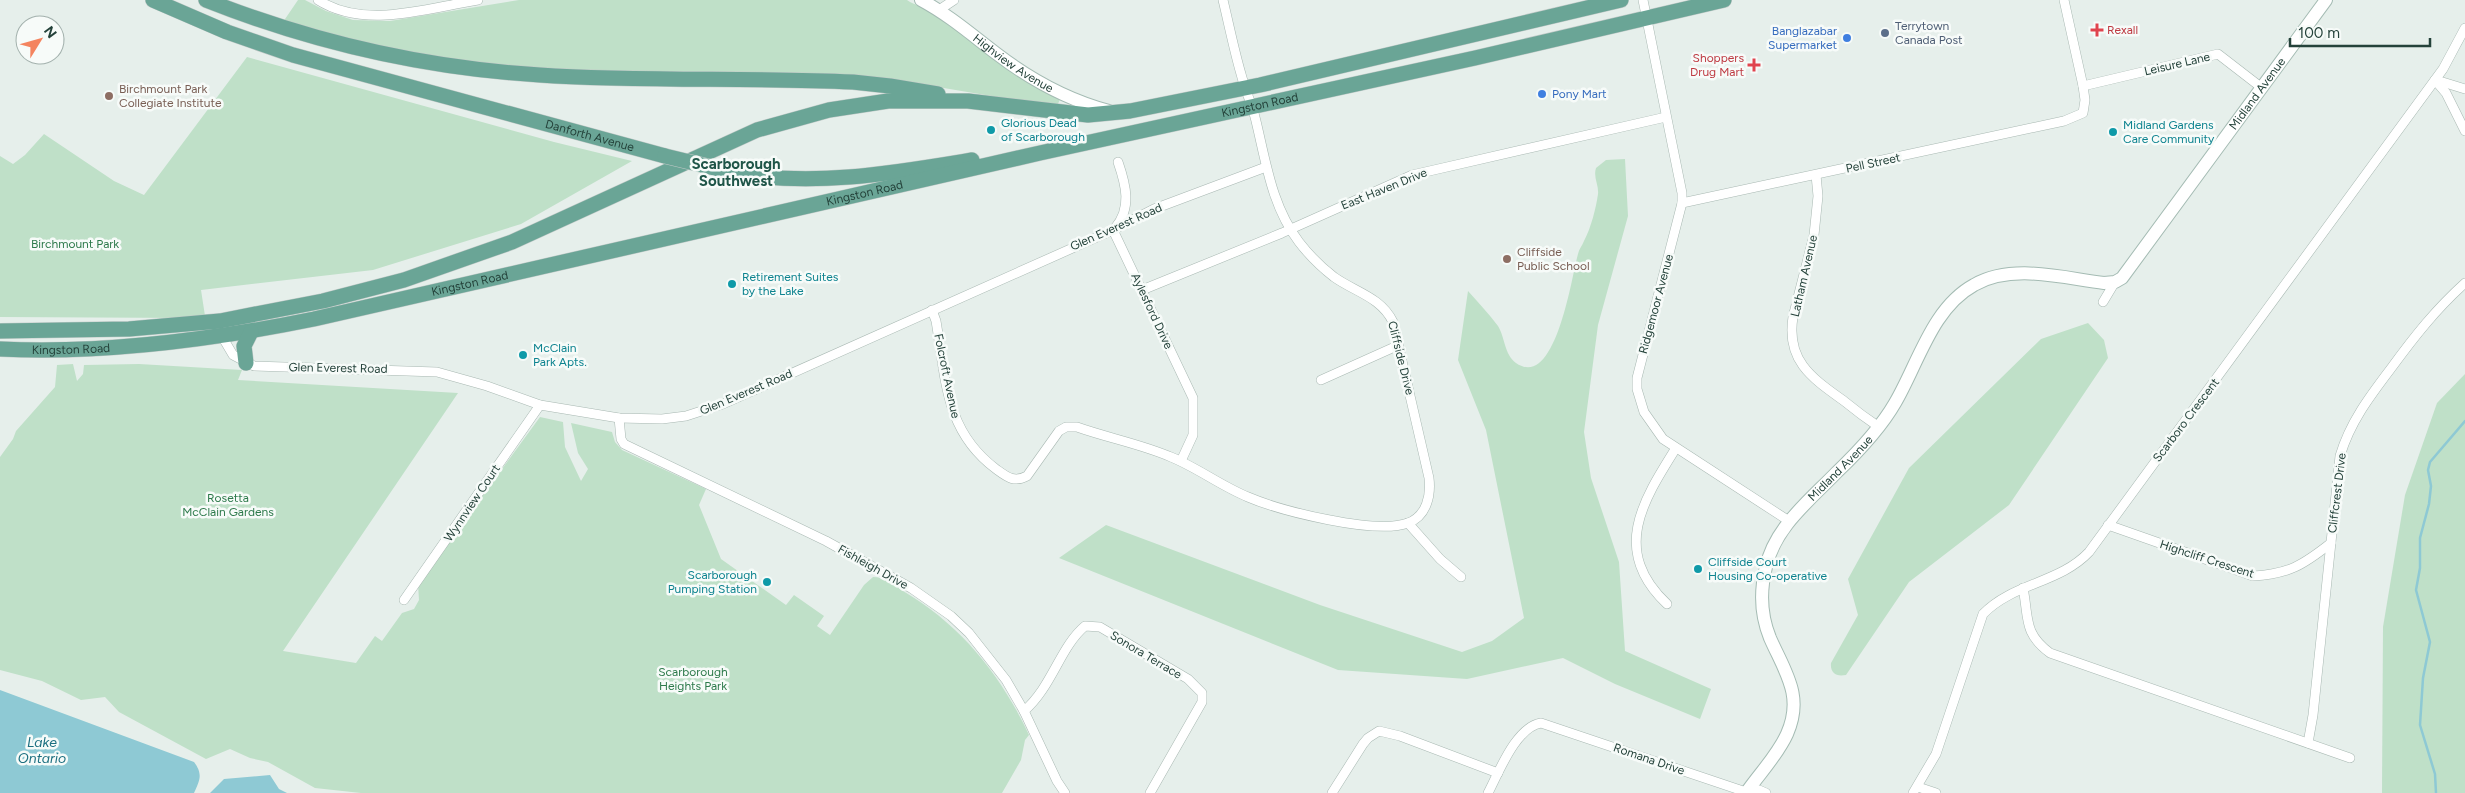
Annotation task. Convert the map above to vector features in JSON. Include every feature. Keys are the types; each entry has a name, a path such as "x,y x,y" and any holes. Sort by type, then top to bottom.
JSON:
{"main road":[{"name":"Danforth Avenue","path":"153,0 242,38 310,60 665,156 735,173 776,179 864,177 994,156 1040,153"},
{"path":"206,0 250,17 330,42 410,59 455,66 579,77 853,82 890,86 968,102"},
{"name":"Kingston Road","path":"0,331 129,329 216,321 323,302 404,280 458,262 564,220 757,130 829,110 888,101 968,102 1058,113 1088,114 1130,111 1245,88 1621,0"},
{"name":"Kingston Road","path":"0,349 81,350 251,332 1040,153 1485,56 1646,16 1724,0"},
{"path":"246,363 244,346 251,332"}],"street":[{"path":"318,0 330,8 348,14 380,15 478,0"},
{"name":"Highview Avenue","path":"922,0 940,10 1017,68 1058,93 1085,105 1113,112"},
{"path":"940,10 954,0"},
{"name":"Cliffside Drive","path":"1223,0 1274,196 1290,229 1316,261 1341,281 1371,297 1386,311 1393,322 1430,486 1428,503 1416,518 1408,523"},
{"name":"Ridgemoor Avenue","path":"1643,0 1666,116 1682,183 1682,203 1642,358 1637,389 1644,412 1663,439 1789,521"},
{"path":"2064,0 2083,86"},
{"name":"Midland Avenue","path":"1746,793 1778,749 1792,720 1794,707 1791,680 1770,637 1763,611 1762,598 1764,575 1770,555 1775,542 1789,521 1879,427 1896,402 1942,315 1966,290 1996,276 2019,274 2104,283 2115,282 2122,278 2326,0"},
{"name":"Scarboro Crescent","path":"1916,790 1936,754 1983,614 1993,604 2023,588 2062,573 2080,562 2435,80 2455,51 2465,28"},
{"name":"Leisure Lane","path":"2083,86 2218,54 2262,88"},
{"path":"2435,80 2465,89"},
{"path":"2435,80 2446,93 2465,131"},
{"name":"Pell Street","path":"1682,203 2064,121 2083,113 2085,100 2083,86"},
{"name":"East Haven Drive","path":"1142,290 1290,229 1412,175 1666,116"},
{"path":"1114,230 1124,214 1127,196 1118,162"},
{"name":"Glen Everest Road","path":"246,363 261,367 403,369 437,372 487,386 540,406 619,418 662,419 705,411 1114,230 1154,209 1266,167"},
{"name":"Latham Avenue","path":"1816,175 1817,213 1793,317 1791,330 1793,346 1797,358 1807,372 1879,427"},
{"name":"Aylesford Drive","path":"1114,230 1194,398 1193,435 1181,461"},
{"name":"Midland Avenue","path":"2103,302 2115,282"},
{"name":"Cliffcrest Drive","path":"2308,743 2313,715 2340,456 2351,426 2360,409 2418,332 2441,305 2465,283"},
{"name":"Folcroft Avenue","path":"932,310 936,321 949,397 961,432 980,457 1012,479 1021,480 1027,476 1059,431 1066,427 1077,428 1181,461"},
{"path":"216,321 221,336 233,355 246,363"},
{"path":"1322,380 1399,345"},
{"name":"Wynnview Court","path":"404,600 540,406"},
{"name":"Fishleigh Drive","path":"619,418 620,439 631,448 826,541 933,602 957,622 984,650 1006,680 1024,711 1056,781 1065,793"},
{"path":"1667,604 1652,589 1645,577 1638,555 1637,542 1640,516 1647,496 1676,448"},
{"path":"1181,461 1224,486 1283,510 1365,524 1408,523 1440,559 1461,577"},
{"name":"Highcliff Crescent","path":"2108,525 2253,576 2276,575 2292,570 2331,544"},
{"path":"2023,588 2026,621 2030,634 2038,644 2050,653 2350,758"},
{"name":"Sonora Terrace","path":"1024,711 1036,701 1074,639 1085,626 1100,628 1188,679 1202,693 1202,702 1150,793"},
{"name":"Romana Drive","path":"1498,773 1522,733 1532,725 1541,723 1746,793 1759,790 1766,793"},
{"path":"1332,793 1363,744 1368,738 1379,731 1400,736 1498,773 1488,793"},
{"path":"1916,790 1936,793"}],"green space":[{"path":"298,0 305,0 326,11 353,20 390,21 519,0 907,0 941,15 963,36 1038,88 1060,99 1058,104 1027,102 908,82 527,68 401,52 283,22"},
{"name":"Birchmount Park","path":"247,57 554,142 632,161 521,224 373,270 201,290 205,316 189,318 0,317 0,156 13,164 25,155 44,134 114,181 144,195"},
{"path":"1625,159 1628,216 1598,325 1584,432 1591,478 1619,562 1625,651 1711,689 1700,719 1615,684 1563,658 1467,679 1338,670 1059,558 1106,525 1320,605 1462,652 1492,641 1524,618 1486,430 1458,360 1468,291 1498,326 1509,355 1516,363 1530,367 1542,361 1552,346 1560,326 1578,252 1587,236 1593,218 1598,194 1595,175 1596,168 1606,160"},
{"path":"2088,323 2104,340 2108,358 2009,505 1909,582 1846,675 1834,674 1831,663 1858,615 1848,579 1909,468 2041,339"},
{"path":"73,364 77,381 83,374 84,365 139,364 242,370 238,380 458,393 283,651 356,663 375,636 382,641 402,613 414,609 419,600 418,584 540,417 563,422 565,447 581,481 588,469 578,453 571,423 612,432 615,442 622,450 706,489 699,505 721,559 786,605 794,595 824,616 817,626 830,635 864,585 873,577 889,582 924,604 943,619 977,653 1006,692 1029,735 1025,740 1021,760 1002,793 361,793 315,788 268,762 250,758 230,749 206,759 119,712 105,697 81,700 42,681 0,670 0,457 13,439 16,431 55,387 57,365"},
{"path":"2465,374 2465,793 2382,793 2383,627 2405,495 2437,403"}],"water":[{"name":"Lake Ontario","path":"0,690 194,762 199,770 200,777 194,793 0,793"},
{"path":"270,775 279,789 287,793 210,793 224,779"}],"waterway":[{"path":"2436,793 2435,774 2420,725 2423,678 2430,642 2416,590 2420,568 2420,538 2429,504 2431,486 2428,470 2430,462 2465,421"}],"place":[{"name":"Rexall","path":"2097,30"},
{"name":"Terrytown Canada Post","path":"1885,33"},
{"name":"Banglazabar Supermarket","path":"1847,38"},
{"name":"Shoppers Drug Mart","path":"1754,65"},
{"name":"Pony Mart","path":"1542,94"},
{"name":"Birchmount Park Collegiate Institute","path":"109,96"},
{"name":"Glorious Dead of Scarborough","path":"991,130"},
{"name":"Midland Gardens Care Community","path":"2113,132"},
{"name":"Cliffside Public School","path":"1507,259"},
{"name":"Retirement Suites by the Lake","path":"732,284"},
{"name":"McClain Park Apts.","path":"523,355"},
{"name":"Cliffside Court Housing Co-operative","path":"1698,569"},
{"name":"Scarborough Pumping Station","path":"767,582"}],"district":[{"name":"Scarborough Southwest","path":"736,172"}],"park label":[{"name":"Rosetta McClain Gardens","path":"228,505"},
{"name":"Scarborough Heights Park","path":"693,679"}]}
